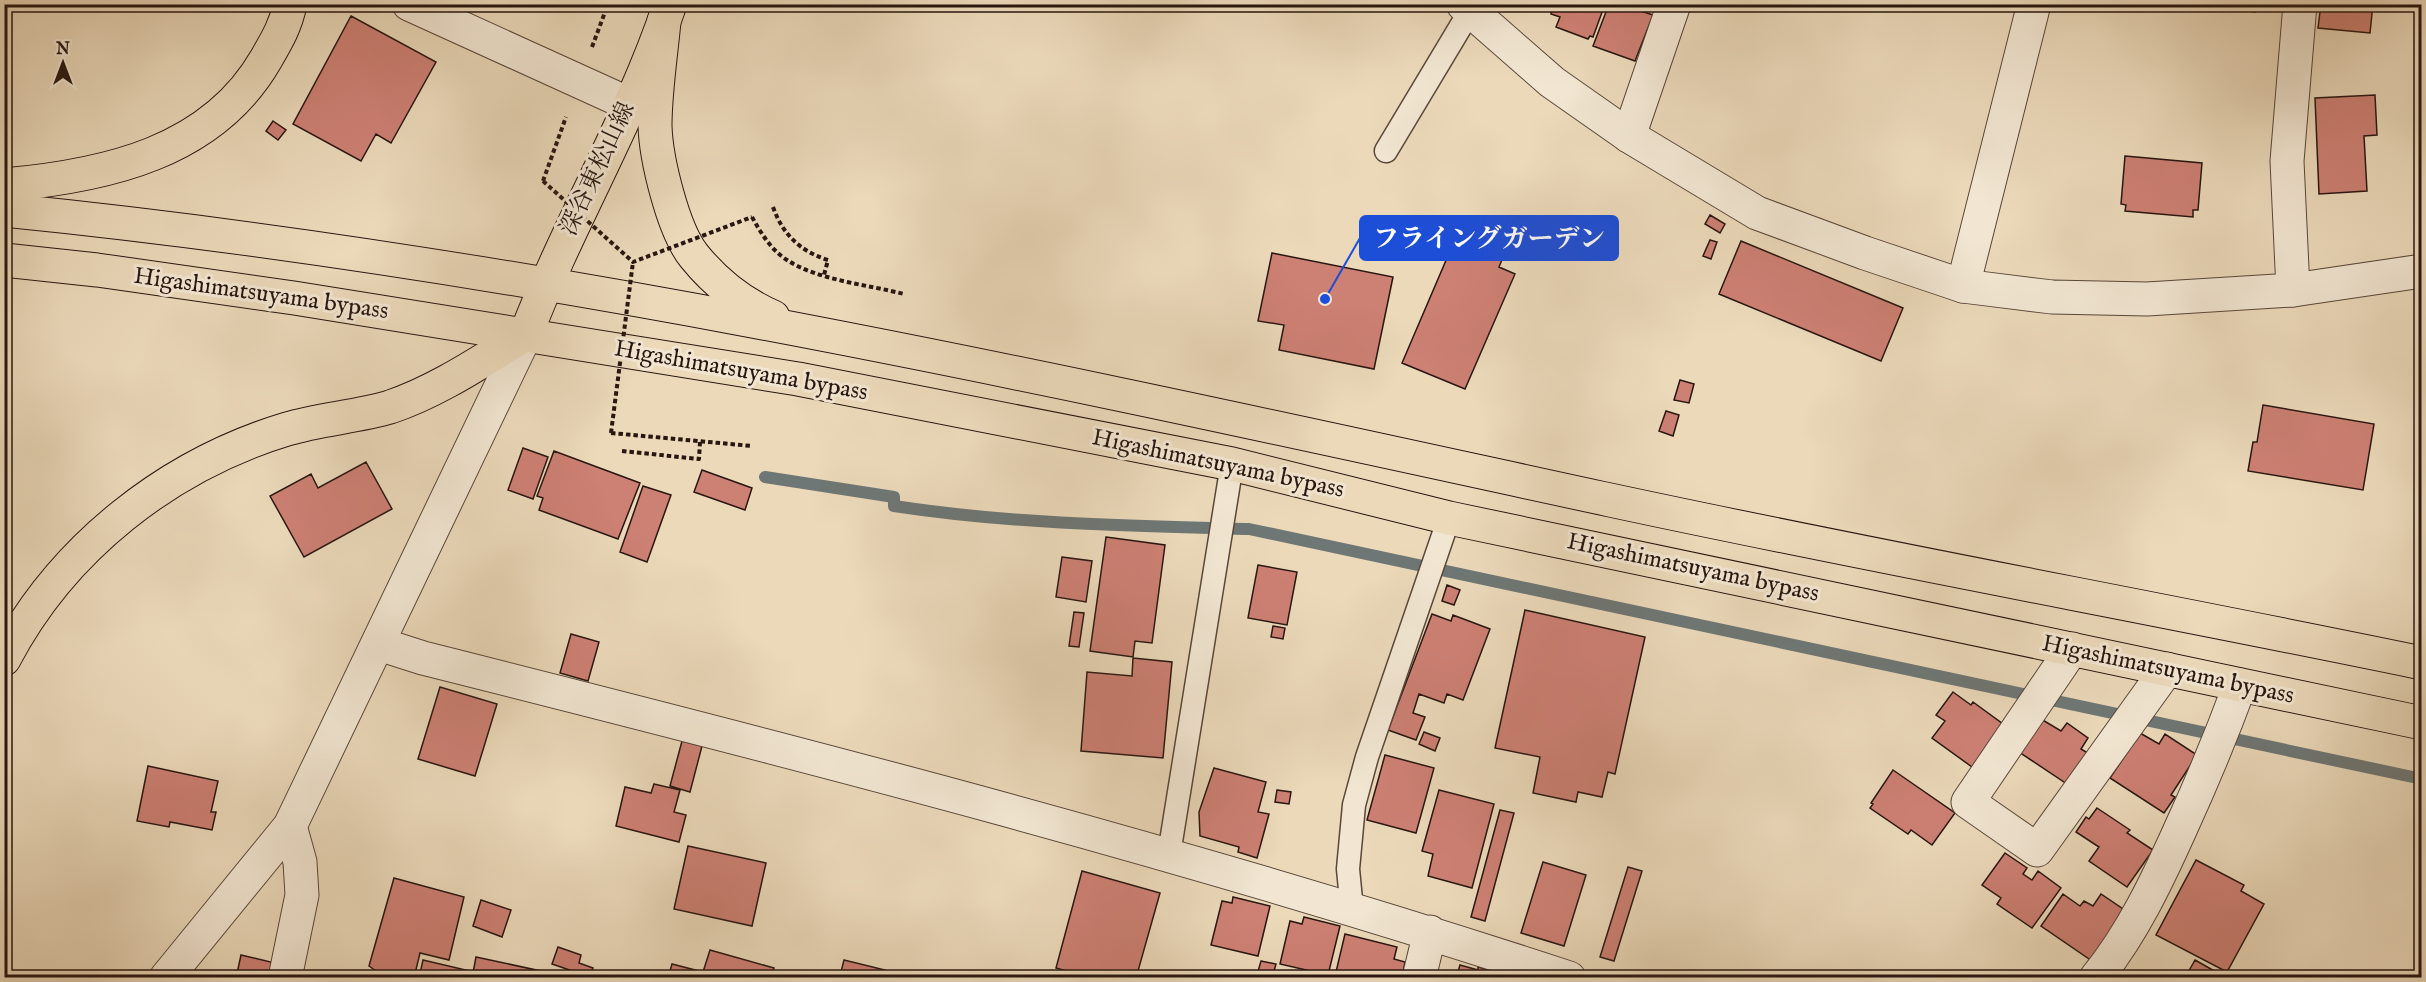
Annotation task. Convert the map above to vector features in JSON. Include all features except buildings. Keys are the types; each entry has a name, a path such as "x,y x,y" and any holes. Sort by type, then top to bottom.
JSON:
{"main road":[{"path":"4,185 54,180 118,167 173,146 192,134 220,116 256,76 286,24 290,4"},
{"path":"667,13 655,126 662,176 675,218 693,255 713,275 750,307 800,330"},
{"name":"深谷東松山線","path":"526,334 545,284 629,104 667,13"},
{"name":"Higashimatsuyama bypass","path":"4,210 298,247 545,284 800,330 1239,420 1668,513 2421,663"},
{"name":"Higashimatsuyama bypass","path":"4,260 97,270 526,334 798,379 1232,464 1449,518 2421,723"},
{"path":"4,659 14,640 64,572 121,515 198,464 244,443 289,428 390,407 459,375 526,334"}],"street":[{"path":"409,4 629,104"},
{"path":"1629,136 1674,4"},
{"path":"1963,286 2034,4"},
{"path":"2293,290 2287,161 2300,4"},
{"path":"1467,8 1552,82 1629,136 1757,213 1963,286 2052,297 2111,298 2293,290 2421,271"},
{"path":"166,978 290,826 526,334"},
{"path":"379,644 435,661 742,739 1169,854 1430,932 1569,978"},
{"path":"2072,649 1968,802 2037,850 2167,669"},
{"path":"2096,978 2110,962 2156,884 2217,747 2240,685"},
{"path":"285,978 302,895 300,862 290,826"},
{"path":"1419,978 1430,932"}],"lane":[{"path":"1386,151 1467,8"},
{"path":"1169,854 1232,464"},
{"path":"1352,910 1348,869 1354,805 1367,757 1449,518"}],"path":[{"path":"568,110 543,181 633,262"},
{"path":"773,207 780,227 791,240 813,255 828,260 824,275"},
{"path":"633,262 752,217 763,236 787,260 824,275 904,294"},
{"path":"633,262 611,434 752,447"},
{"path":"622,451 699,459 700,442"}],"waterway":[{"path":"765,477 894,497 894,506 983,517 1071,523 1249,529 2422,779"}],"place":[{"name":"フライングガーデン","path":"1325,299"}]}
